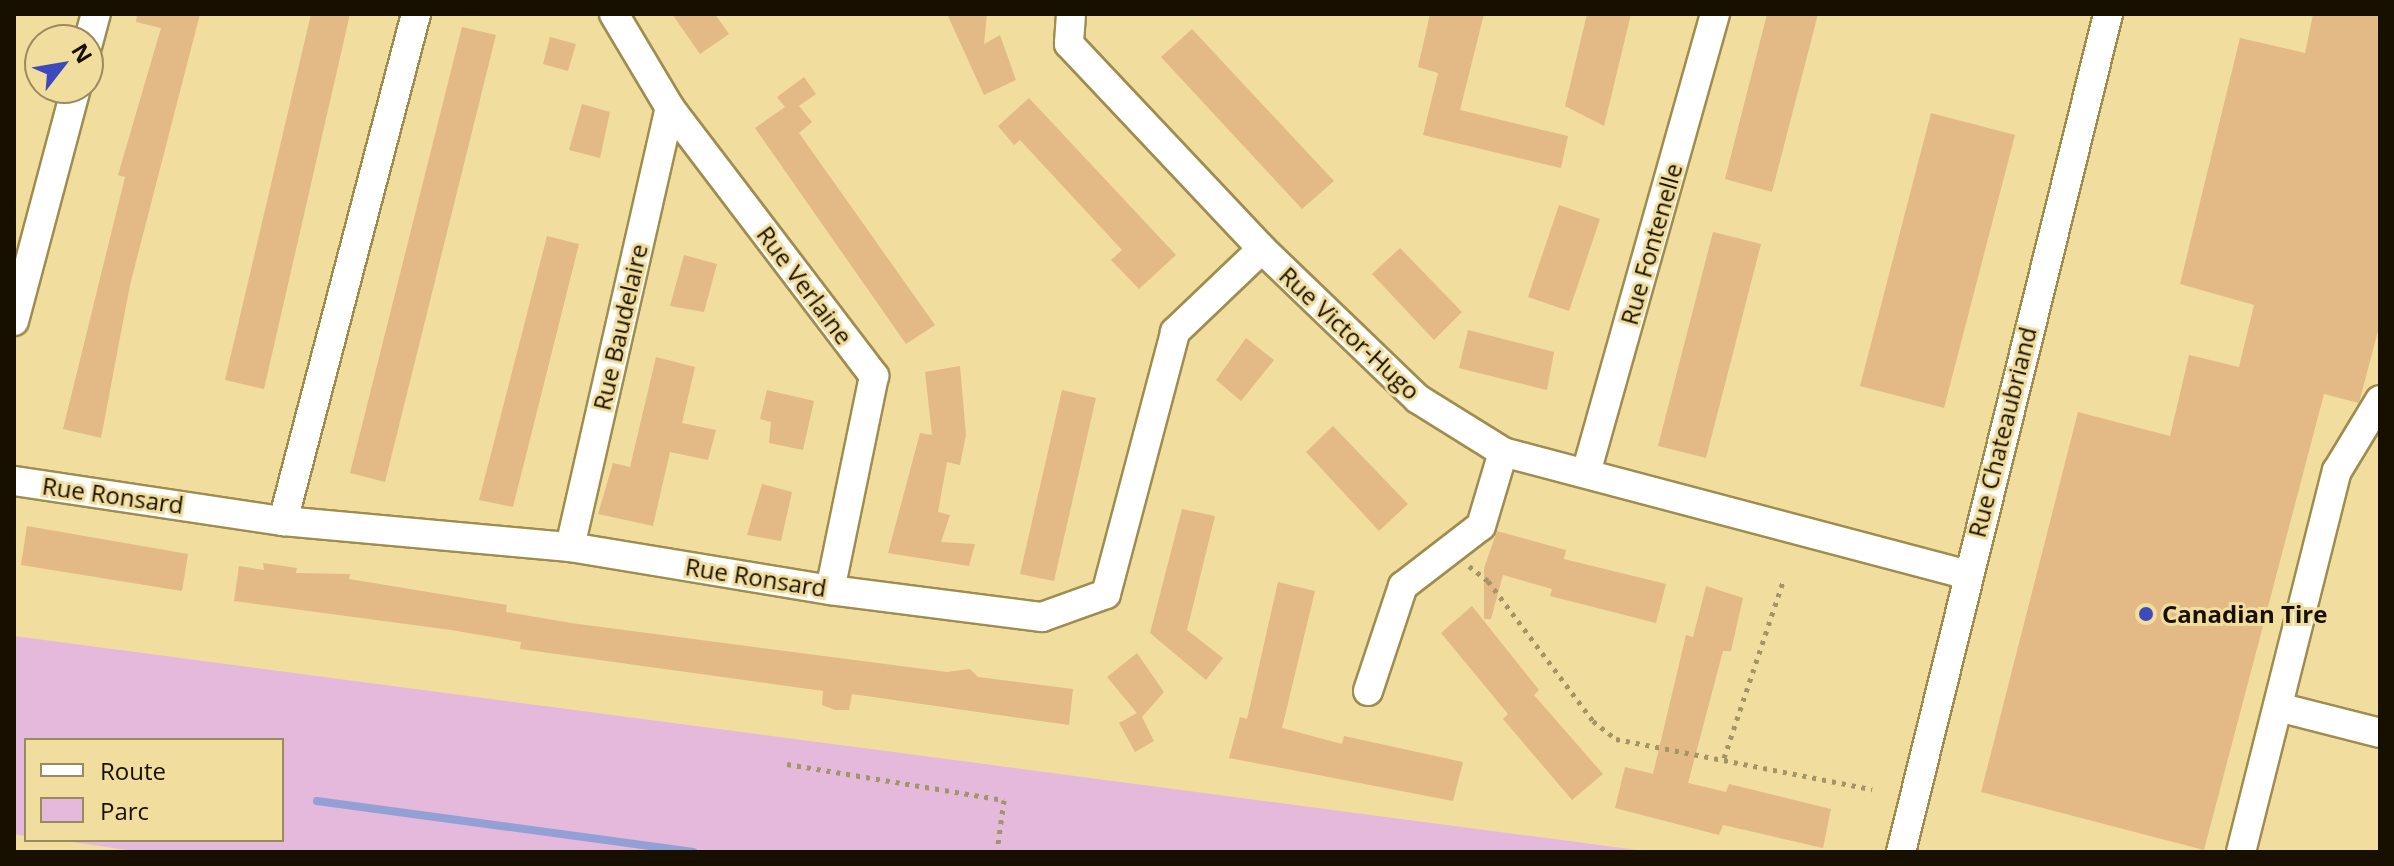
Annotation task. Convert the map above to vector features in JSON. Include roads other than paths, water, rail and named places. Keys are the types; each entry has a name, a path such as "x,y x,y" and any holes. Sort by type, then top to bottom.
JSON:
{"street":[{"path":"283,521 416,14"},
{"name":"Rue Verlaine","path":"614,14 670,108 874,376 830,590"},
{"name":"Rue Victor-Hugo","path":"1071,14 1069,44 1262,249 1418,399 1503,452 1966,574"},
{"name":"Rue Fontenelle","path":"1586,473 1715,14"},
{"name":"Rue Chateaubriand","path":"1901,852 1966,574 2108,14"},
{"path":"14,321 72,104"},
{"name":"Rue Baudelaire","path":"570,547 670,108"},
{"name":"Rue Ronsard","path":"14,481 283,521 570,547 830,590 1042,617 1106,594 1175,332 1262,249"},
{"path":"2241,852 2337,471 2380,400"},
{"path":"1368,691 1403,586 1481,526 1503,452"},
{"path":"2278,707 2380,733"}],"waterway":[{"path":"317,801 694,852"}],"place":[{"name":"Canadian Tire","path":"2146,614"}]}
